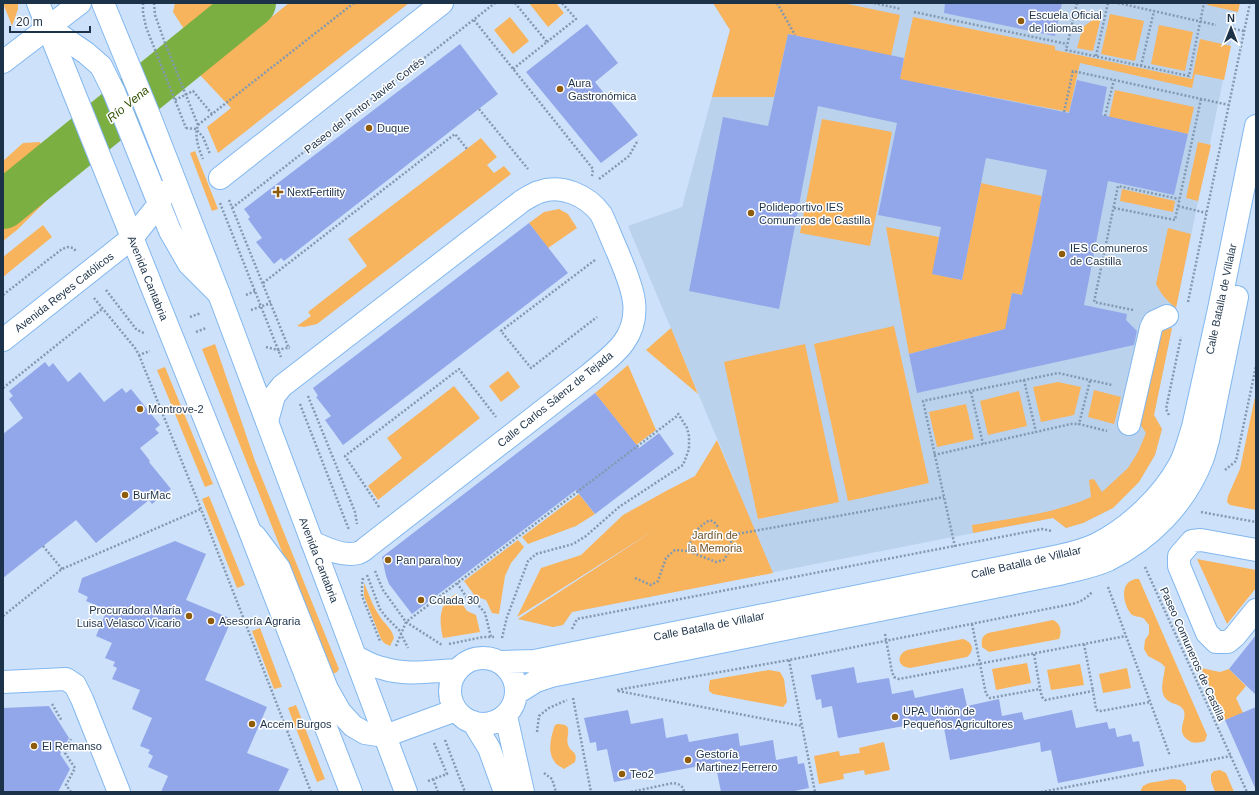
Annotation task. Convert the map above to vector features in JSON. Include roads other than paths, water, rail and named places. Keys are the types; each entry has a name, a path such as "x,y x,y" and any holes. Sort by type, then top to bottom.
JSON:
{"street":[{"name":"Avenida Cantabria","path":"38,3 249,528 351,792"},
{"path":"3,62 80,3"},
{"name":"Avenida Cantabria","path":"103,3 149,115 219,294 406,792"},
{"path":"213,172 442,3"},
{"name":"Avenida Cantabria","path":"48,27 86,53 101,66 160,203 170,231 190,264 219,294"},
{"name":"Calle Batalla de Villalar","path":"500,662 534,661 1052,558 1083,550 1113,535 1144,510 1162,489 1180,464 1188,444 1219,309 1256,126"},
{"name":"Avenida Reyes Católicos","path":"3,340 132,238 160,203 166,182 167,161"},
{"name":"Calle Carlos Sáenz de Tejada","path":"267,421 274,396 282,386 508,211 538,192 547,190 567,191 581,196 596,207 604,220 627,274 633,294 635,308 634,318 631,328 624,342 619,348 590,374 363,557 337,552 312,542"},
{"name":"Calle Batalla de Villalar","path":"517,693 536,681 576,670 1035,579 1082,568 1107,560 1135,544 1160,523 1178,504 1187,491 1202,460 1208,440 1256,203"},
{"path":"1121,428 1151,328 1154,322 1167,316"},
{"path":"1160,523 1185,548"},
{"name":"Avenida Cantabria","path":"249,528 279,568 327,689 340,712 353,726 365,732 385,736"},
{"path":"1256,550 1201,540 1192,541 1179,556 1179,566 1207,632 1216,642 1228,642 1235,636 1256,610"},
{"path":"356,657 381,668 395,672 457,670"},
{"path":"478,658 490,658 500,662 506,666 513,675 517,686 514,706 506,716 495,722 485,724 473,722 465,718 456,710 450,697 452,678 457,670 466,662 478,658"},
{"path":"3,682 66,679 74,685 82,699 119,792"},
{"path":"385,736 456,710"},
{"path":"506,716 523,792"},
{"path":"473,722 489,748 505,792"}],"waterway":[{"name":"Río Vena","path":"3,205 252,3"}],"place":[{"name":"Escuela Oficial de Idiomas","path":"1021,21"},
{"name":"Aura Gastronómica","path":"560,89"},
{"name":"Duque","path":"369,128"},
{"name":"NextFertility","path":"278,192"},
{"name":"Polideportivo IES Comuneros de Castilla","path":"751,213"},
{"name":"IES Comuneros de Castilla","path":"1062,254"},
{"name":"Montrove-2","path":"140,409"},
{"name":"BurMac","path":"125,495"},
{"name":"Pan para hoy","path":"388,560"},
{"name":"Colada 30","path":"421,600"},
{"name":"Procuradora María Luisa Velasco Vicario","path":"189,616"},
{"name":"Asesoría Agraria","path":"211,621"},
{"name":"UPA. Unión de Pequeños Agricultores","path":"895,717"},
{"name":"Accem Burgos","path":"252,724"},
{"name":"El Remanso","path":"34,746"},
{"name":"Gestoría Martinez Ferrero","path":"688,760"},
{"name":"Teo2","path":"622,774"}],"park label":[{"name":"Jardín de la Memoria","path":"715,541"}]}
